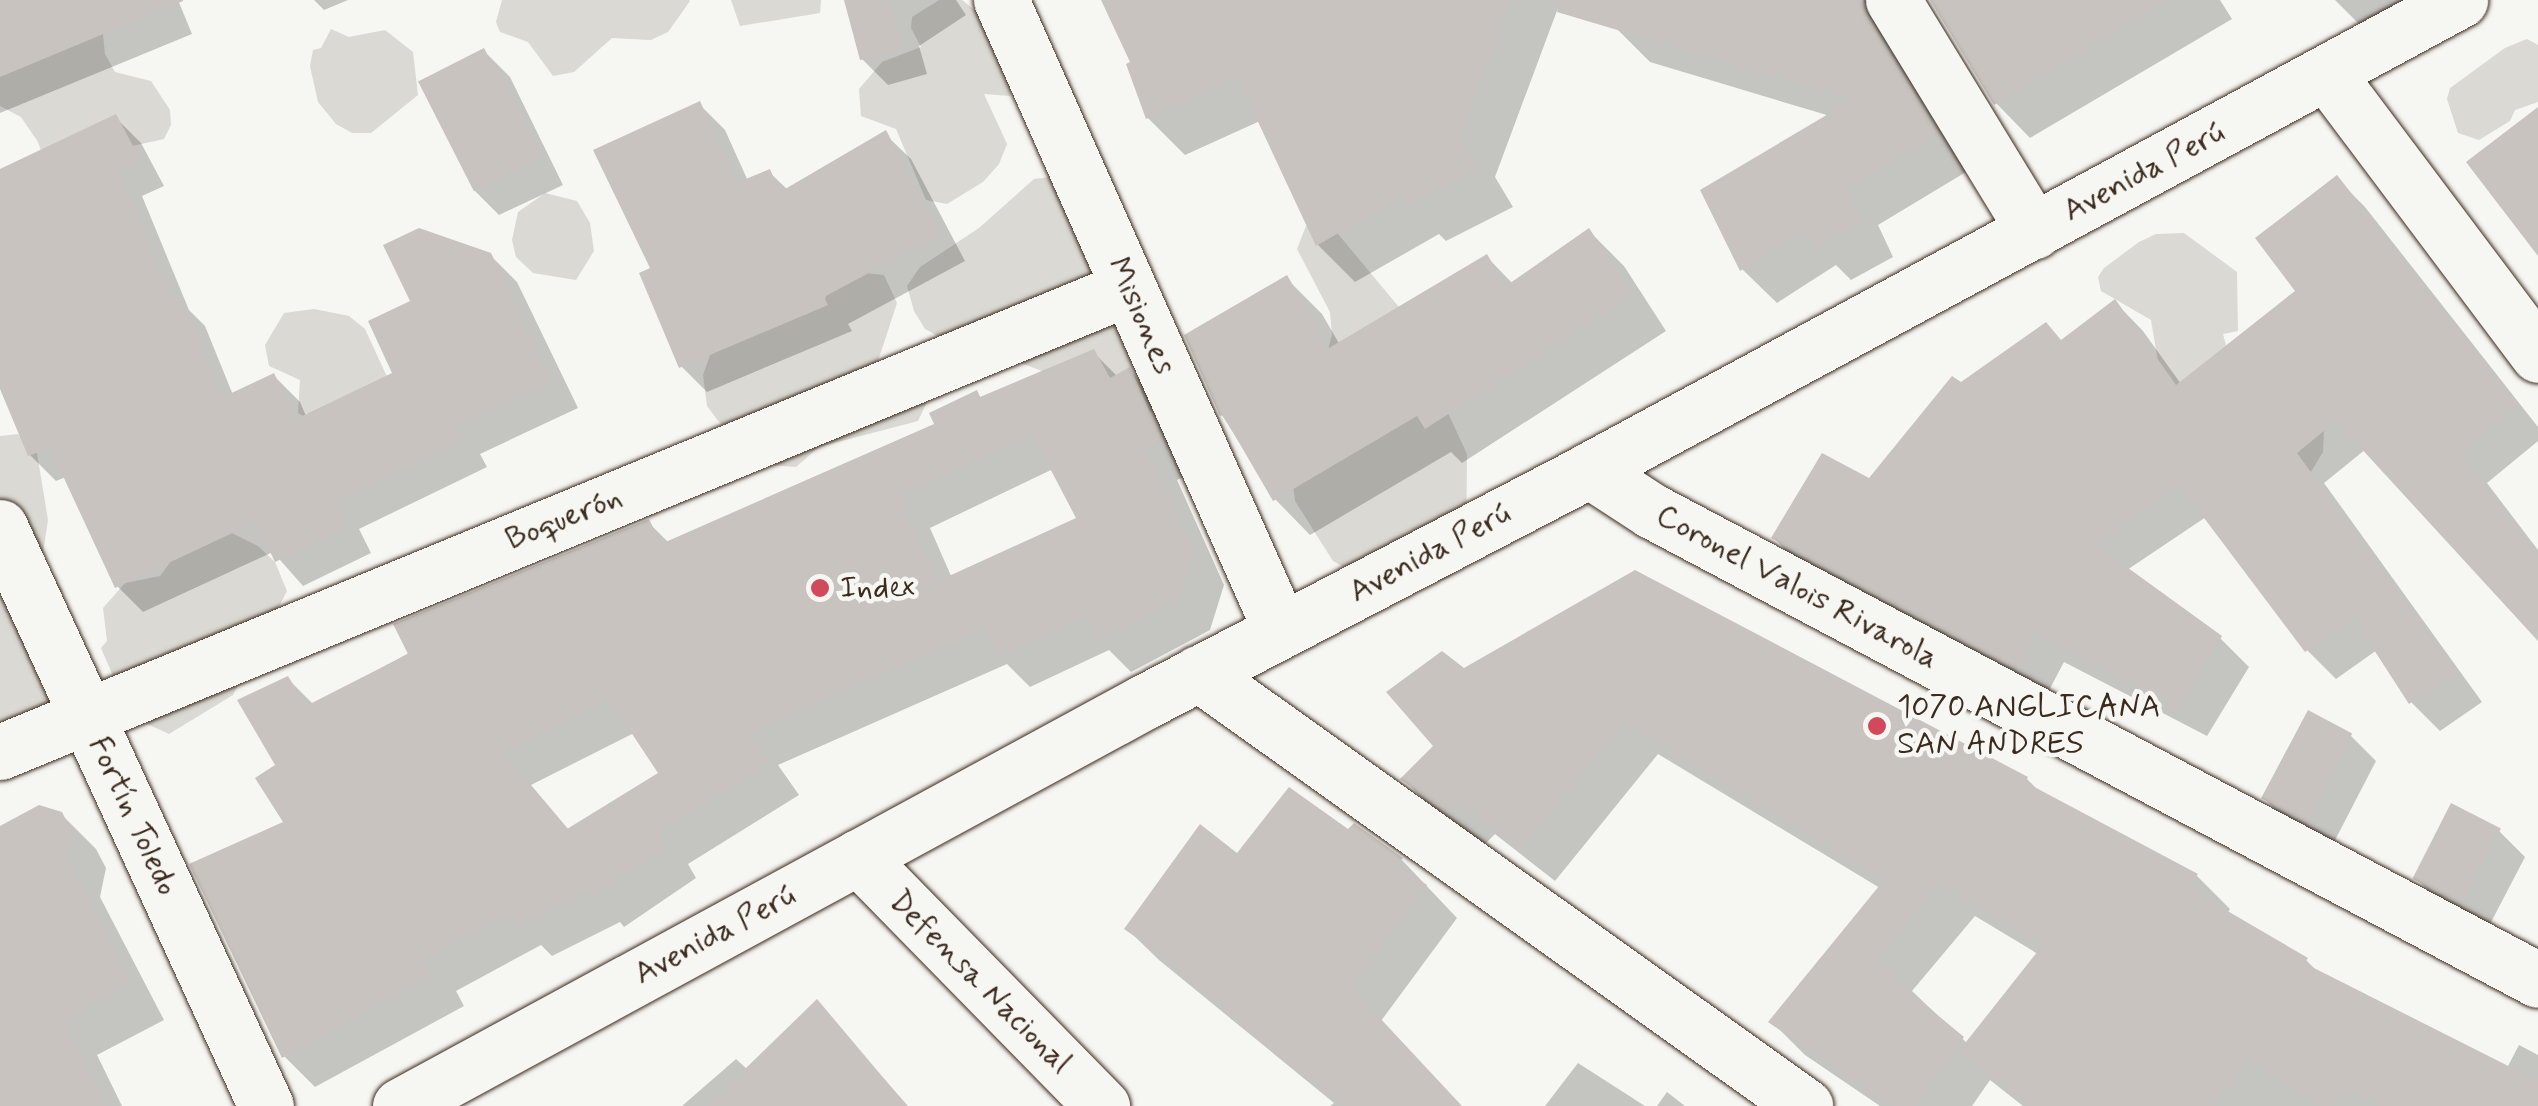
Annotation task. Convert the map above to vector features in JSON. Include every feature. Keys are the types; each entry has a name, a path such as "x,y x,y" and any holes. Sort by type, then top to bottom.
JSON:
{"street":[{"name":"Misiones","path":"1001,0 1280,631"},
{"path":"1894,0 2034,231"},
{"name":"Avenida Perú","path":"400,1106 1198,673 1589,470 2328,75 2460,0"},
{"path":"2328,75 2538,355"},
{"name":"Boquerón","path":"0,752 1128,288"},
{"name":"Coronel Valois Rivarola","path":"1589,470 1652,511 2538,980"},
{"name":"Fortín Toledo","path":"0,527 266,1106"},
{"path":"1198,673 1805,1106"},
{"name":"Defensa Nacional","path":"858,857 1102,1106"}],"shaded area":[{"path":"502,0 690,1 668,32 651,40 612,38 574,72 553,76 528,42 500,32 496,22"},
{"path":"731,0 821,0 820,13 740,26"},
{"path":"939,0 962,0 992,24 1015,75 1010,96 984,94 1007,144 999,164 983,182 947,204 926,200 896,129 861,116 859,89 882,62 921,47 911,28 912,17"},
{"path":"101,14 105,54 115,72 151,81 170,110 171,125 164,139 46,165 38,142 21,117 0,106 0,53"},
{"path":"331,29 349,37 385,30 413,52 418,95 371,133 352,133 336,124 318,102 310,66 313,50 321,48"},
{"path":"2527,39 2538,45 2538,102 2515,110 2510,121 2479,140 2458,133 2447,99 2450,88 2505,48"},
{"path":"1058,176 1187,425 991,352 945,340 925,329 914,311 907,286 920,267 979,228 1034,179"},
{"path":"545,193 577,201 590,223 594,251 576,280 533,273 516,257 512,240 518,212"},
{"path":"1329,223 1418,330 1422,357 1467,454 1466,557 1449,578 1428,585 1353,572 1333,561 1295,501 1292,478 1332,335 1330,312 1297,249 1306,226"},
{"path":"2184,233 2237,272 2238,331 2223,334 2231,363 2324,430 2323,452 2306,480 2164,397 2151,320 2101,291 2098,277 2104,268 2139,242 2156,234"},
{"path":"847,271 884,275 897,303 877,364 928,400 918,421 819,447 796,467 770,465 756,457 753,449 719,422 707,406 703,375 710,355 825,299 833,277"},
{"path":"314,309 349,316 365,329 389,381 321,426 298,413 300,380 269,366 265,345 284,313"},
{"path":"18,434 36,447 48,520 41,566 62,589 59,609 101,678 102,691 0,730 0,436"},
{"path":"224,529 258,546 275,562 287,591 233,695 169,734 143,722 125,704 101,648 107,641 103,608 125,583 160,576 182,546"}],"building":[{"path":"0,0 183,0 183,1 0,77"},
{"path":"844,0 889,0 902,49 860,60"},
{"path":"1101,0 1510,0 1459,138 1478,169 1406,205 1402,197 1316,246 1237,77 1146,119 1126,64 1130,62"},
{"path":"1559,0 1862,0 1866,16 1938,134 1845,190 1860,222 1815,247 1806,229 1740,271 1700,190 1852,100 1557,12"},
{"path":"1930,0 2167,0 1994,105"},
{"path":"484,48 540,158 474,191 418,82"},
{"path":"700,101 736,183 770,169 780,192 886,130 940,235 824,297 828,305 679,368 639,273 650,268 593,150"},
{"path":"2538,107 2538,256 2466,162"},
{"path":"116,114 140,159 118,170 172,300 180,297 221,398 274,373 296,419 392,373 368,321 410,301 383,245 419,228 491,253 553,381 456,428 462,441 335,502 347,527 275,562 256,522 115,588 50,448 28,456 0,389 0,169"},
{"path":"2337,175 2518,405 2460,453 2538,555 2538,641 2336,421 2297,453 2456,672 2409,704 2354,619 2305,652 2180,486 2095,544 2222,636 2178,709 2035,635 2017,669 1771,538 1822,453 1869,478 1952,376 1961,382 2046,322 2061,340 2115,299 2176,385 2295,291 2255,238"},
{"path":"1589,228 1633,295 1425,429 1417,416 1273,501 1223,415 1220,416 1184,335 1287,275 1329,348 1487,254 1506,286"},
{"path":"1094,349 1110,378 1130,367 1163,442 1147,449 1194,552 1179,598 1097,642 1086,616 997,657 986,628 749,733 770,763 658,832 667,846 591,897 588,892 518,926 511,913 426,959 435,974 282,1058 189,864 283,822 255,778 275,765 237,700 288,676 306,706 408,654 393,624 649,519 661,544 934,424 929,413 977,390 980,397","holes":["1032,434 1076,518 938,581 900,496","609,699 658,773 567,829 502,753"]},
{"path":"1635,570 2028,777 2025,782 2198,874 2188,888 2308,958 2304,963 2538,1081 2538,1106 2381,1106 2344,1089 2333,1106 2320,1106 2246,1059 2217,1106 2031,1106 1958,1052 2042,946 1940,884 1877,961 1897,973 1894,979 1964,1037 1915,1106 1892,1106 1768,1022 1884,880 1623,722 1520,850 1460,802 1449,814 1400,779 1433,746 1386,692 1442,651 1464,668"},
{"path":"2308,710 2352,733 2305,822 2261,798"},
{"path":"1289,787 1348,829 1354,823 1403,858 1397,864 1427,885 1351,987 1462,1106 1344,1106 1230,1018 1234,1015 1176,971 1179,967 1124,929 1200,824 1237,853"},
{"path":"2451,803 2501,828 2462,904 2412,879"},
{"path":"39,805 62,812 72,832 66,860 131,985 64,1020 107,1106 0,1106 0,826"},
{"path":"817,999 907,1106 707,1106"}],"place":[{"name":"Index","path":"820,588"},
{"name":"1070 ANGLICANA SAN ANDRES","path":"1877,726"}]}
